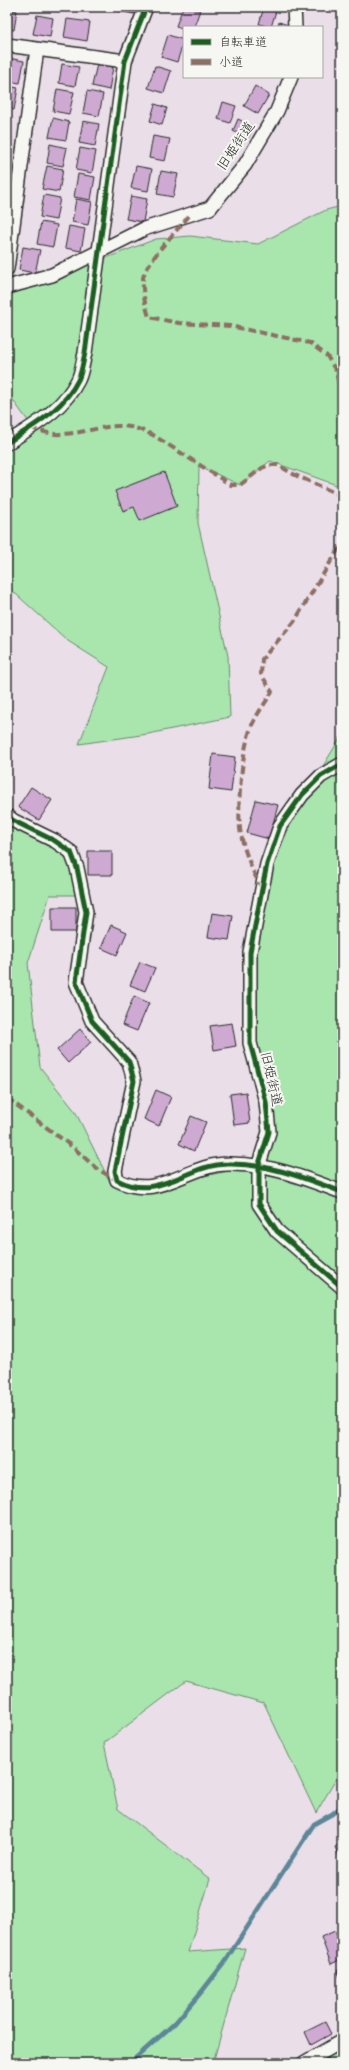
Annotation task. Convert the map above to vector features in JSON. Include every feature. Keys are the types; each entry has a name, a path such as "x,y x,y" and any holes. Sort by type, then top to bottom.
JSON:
{"street":[{"path":"7,443 48,416 64,402 79,379 85,353 125,61 146,7"},
{"path":"294,7 295,26"},
{"path":"7,45 125,61"},
{"path":"7,269 37,49"},
{"name":"旧姫街道","path":"7,287 52,275 144,229 189,216 210,208 245,165 277,111 291,78"},
{"name":"旧姫街道","path":"342,764 316,780 302,795 280,826 267,864 250,959 250,1043 266,1102 269,1132 259,1164 259,1204 277,1231 342,1287"},
{"path":"7,816 14,821 55,841 71,852 77,868 86,912 76,982 92,1021 128,1062 134,1081 115,1171 118,1180 137,1188 151,1187 209,1167 226,1163 259,1164 342,1192"},
{"path":"304,2063 342,2041"}],"green space":[{"path":"342,206 342,487 270,461 240,485 199,466 198,523 228,656 230,717 148,734 79,744 109,667 68,641 7,586 7,453 18,436 31,425 7,392 7,296 156,239 190,236 258,244 326,210"},
{"path":"342,735 342,1769 316,1813 264,1703 186,1681 104,1743 118,1809 210,1879 188,1952 245,1948 213,2063 7,2063 7,825 71,852 78,895 50,895 28,963 40,1067 75,1111 112,1186 145,1188 258,1165 265,1143 250,973 271,869 298,807"},
{"path":"342,2042 342,2063 303,2063"}],"building":[{"path":"57,7 81,7 80,11"},
{"path":"118,7 135,7 134,14 118,11"},
{"path":"183,7 200,10 194,26 183,26 183,29 176,26"},
{"path":"264,7 276,11 271,26 259,24"},
{"path":"7,10 17,11 14,30 7,29"},
{"path":"37,15 53,18 50,37 33,34"},
{"path":"67,19 90,22 87,41 64,37"},
{"path":"279,22 291,26 277,26"},
{"path":"168,35 183,40 177,62 161,57"},
{"path":"8,58 24,61 20,83 7,81"},
{"path":"62,64 79,67 75,86 59,83"},
{"path":"97,64 113,67 109,90 92,86"},
{"path":"155,66 171,71 164,93 148,88"},
{"path":"7,86 18,88 14,110 7,109"},
{"path":"255,86 269,95 258,114 244,106"},
{"path":"57,89 74,92 69,114 53,111"},
{"path":"87,91 103,94 99,116 83,113"},
{"path":"223,102 236,106 230,123 218,119"},
{"path":"155,104 167,108 162,125 150,121"},
{"path":"53,118 69,122 66,140 49,137"},
{"path":"238,119 254,127 248,138 233,131"},
{"path":"83,121 99,124 95,146 79,143"},
{"path":"153,136 170,139 165,161 149,158"},
{"path":"7,144 11,145 7,167"},
{"path":"50,144 67,148 63,166 47,163"},
{"path":"80,148 96,151 92,173 76,170"},
{"path":"47,166 63,169 59,192 42,189"},
{"path":"136,166 152,169 148,191 131,188"},
{"path":"161,171 178,174 173,197 157,194"},
{"path":"78,174 95,177 91,200 74,197"},
{"path":"44,195 60,198 56,220 40,217"},
{"path":"131,196 147,199 143,222 126,219"},
{"path":"76,199 92,202 88,225 72,222"},
{"path":"41,222 57,225 53,247 37,244"},
{"path":"69,226 85,229 81,251 65,248"},
{"path":"23,247 40,250 35,273 19,270"},
{"path":"164,472 177,506 140,521 134,507 123,511 115,491"},
{"path":"213,754 235,757 231,792 209,789"},
{"path":"31,787 52,800 39,820 18,807"},
{"path":"256,800 278,805 269,839 247,833"},
{"path":"88,851 112,851 112,875 88,875"},
{"path":"52,907 76,907 76,932 52,932"},
{"path":"212,913 233,916 229,940 208,937"},
{"path":"111,925 127,932 117,955 101,948"},
{"path":"140,962 155,968 145,991 130,985"},
{"path":"134,996 149,1003 137,1031 122,1025"},
{"path":"232,1023 236,1046 214,1050 210,1026"},
{"path":"80,1029 91,1042 68,1063 57,1050"},
{"path":"156,1090 171,1097 159,1126 144,1119"},
{"path":"246,1092 250,1123 234,1125 230,1094"},
{"path":"191,1116 206,1122 194,1151 179,1144"},
{"path":"342,1842 342,1863 335,1847"},
{"path":"335,1931 342,1948 342,1959 331,1964 321,1937"},
{"path":"342,1967 342,1982 337,1970"},
{"path":"325,2022 331,2034 311,2045 305,2032"}],"waterway":[{"path":"130,2063 175,2023 224,1963 314,1824 332,1814 342,1806"}],"marked path":[{"path":"189,216 170,237 145,271 143,288 149,317 179,323 230,326 310,343 327,356 336,371 342,399"},
{"path":"30,428 56,434 73,433 116,426 139,429 153,435 231,485 240,485 262,468 269,465 278,465 295,475 342,496"},
{"path":"262,889 255,876 245,849 241,835 239,810 241,777 246,744 256,717 272,692 261,674 262,659 294,622 339,548 342,546"},
{"path":"7,1098 74,1148 97,1169 117,1180"}],"cycle path":[{"path":"7,443 47,416 56,408 72,391 80,374 85,353 125,61 146,7"},
{"path":"342,764 321,776 302,795 280,826 267,864 250,952 250,1043 266,1102 269,1132 259,1164 259,1204 277,1231 342,1287"},
{"path":"7,816 14,821 55,841 71,852 77,868 86,912 76,982 92,1021 129,1062 134,1081 115,1171 117,1180 132,1186 146,1187 160,1185 213,1166 243,1164 286,1172 342,1192"}]}
